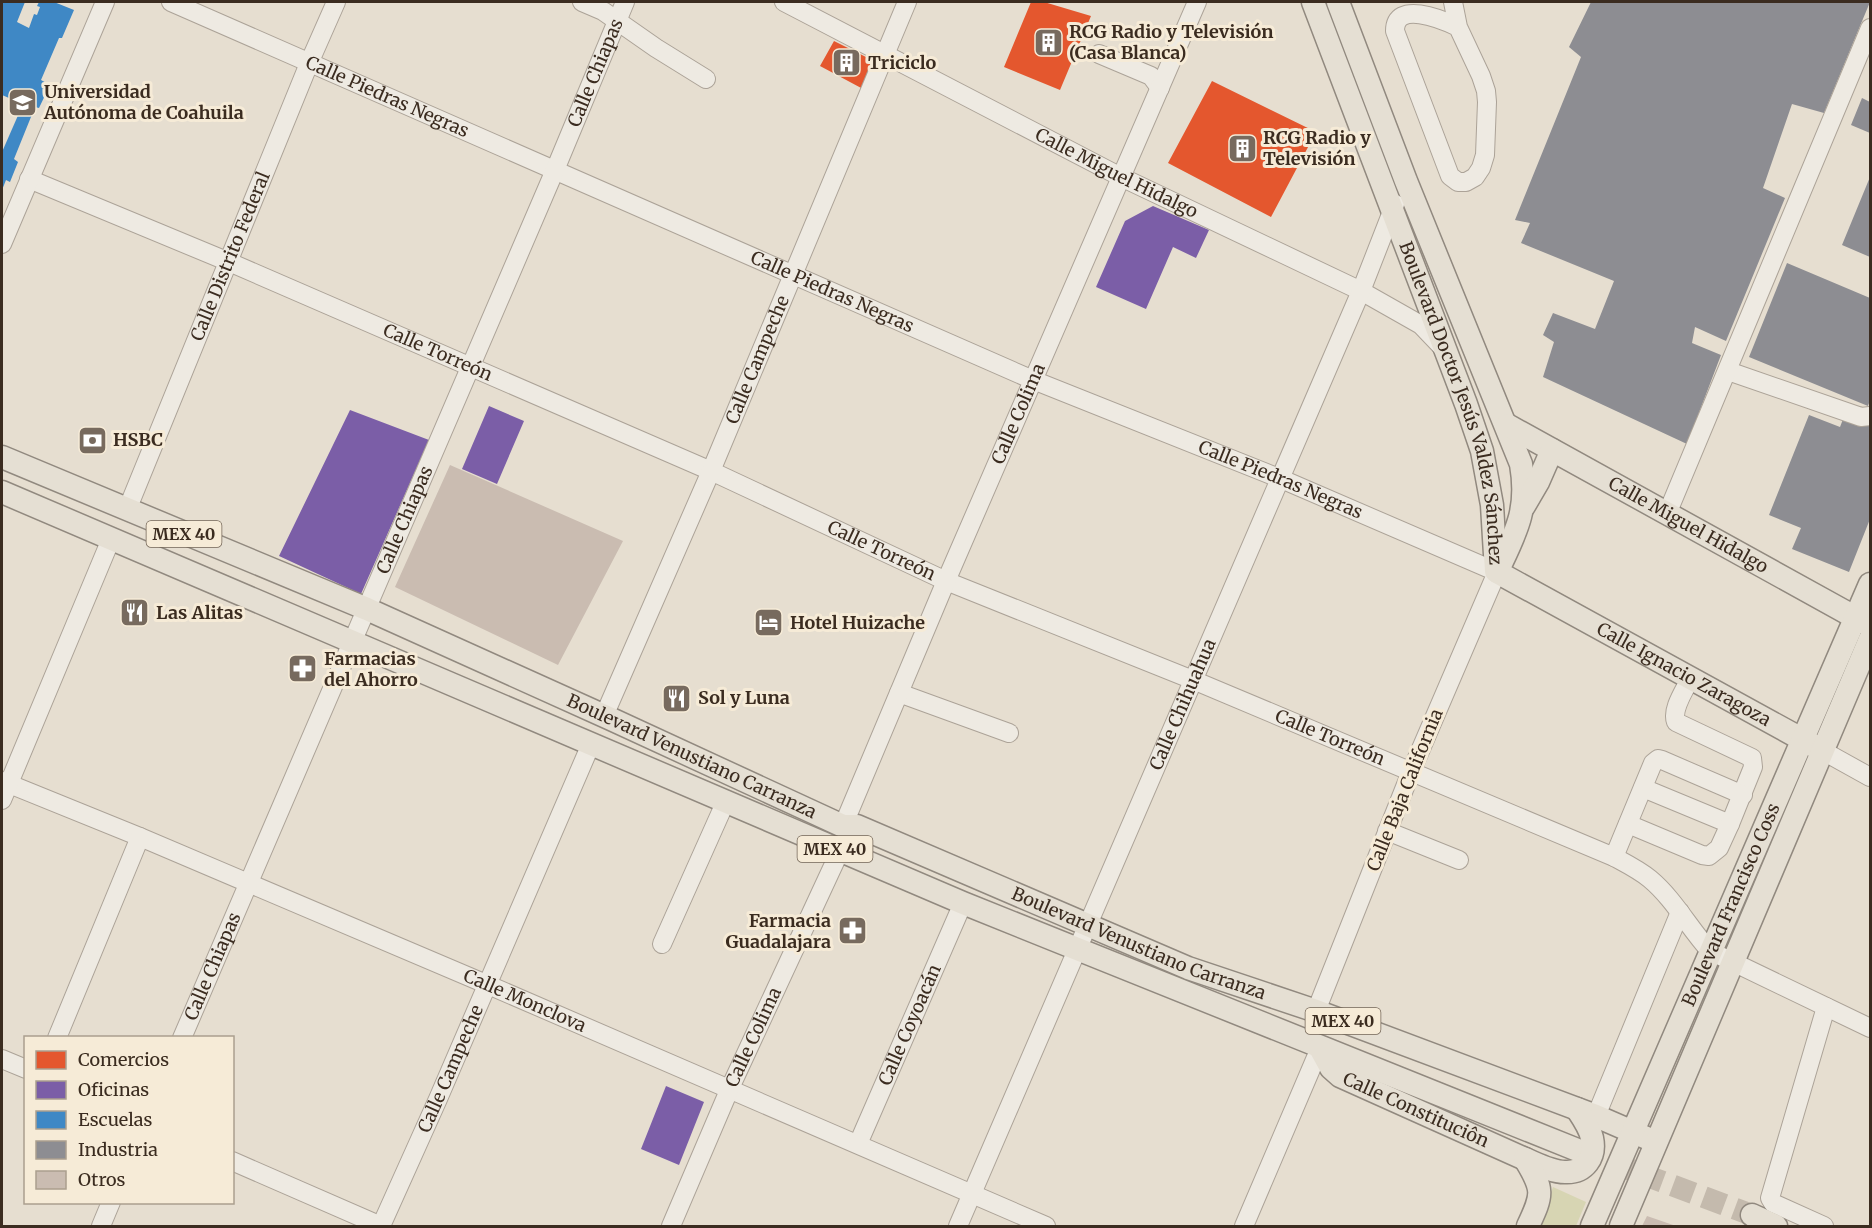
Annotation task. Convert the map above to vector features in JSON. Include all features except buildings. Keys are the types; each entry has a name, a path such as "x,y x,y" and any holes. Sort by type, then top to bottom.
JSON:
{"main road":[{"name":"Boulevard Doctor Jesús Valdez Sánchez","path":"1313,2 1461,389 1482,451 1492,505 1497,572"},
{"name":"Boulevard Doctor Jesús Valdez Sánchez","path":"1338,2 1406,180 1521,464 1525,483 1524,507 1516,532 1497,572"},
{"path":"1461,389 1487,379"},
{"name":"Calle Miguel Hidalgo","path":"1507,425 1863,622"},
{"path":"1524,507 1552,450"},
{"name":"Boulevard Venustiano Carranza","path":"2,457 367,609 843,826 856,826 1188,968 1316,1011 1587,1113 1656,1142"},
{"name":"Boulevard Venustiano Carranza","path":"2,492 963,903 1580,1151"},
{"name":"Calle Ignacio Zaragoza","path":"1497,572 1823,751"},
{"name":"Boulevard Francisco Coss","path":"1592,1227 1803,739 1863,622 1870,584"},
{"name":"Boulevard Francisco Coss","path":"1621,1227 1870,639"},
{"name":"Calle Constituciôn","path":"1320,1048 1331,1068 1340,1076 1525,1160 1566,1173 1577,1171 1587,1165 1593,1153 1587,1113"},
{"path":"1525,1160 1540,1188 1539,1204 1528,1227"},
{"path":"1752,1215 1776,1227"}],"street":[{"path":"2,244 105,2"},
{"name":"Calle Piedras Negras","path":"171,2 1033,380 1279,478 1497,572"},
{"name":"Calle Distrito Federal","path":"127,510 336,2"},
{"path":"582,2 616,20 706,79"},
{"name":"Calle Chiapas","path":"183,1036 625,2"},
{"name":"Calle Miguel Hidalgo","path":"784,2 1121,177 1361,291 1421,325 1445,350"},
{"name":"Calle Campeche","path":"604,716 711,471 907,2"},
{"name":"Calle Colima","path":"843,826 946,581 1197,2"},
{"path":"1453,2 1458,27 1481,76 1487,102 1485,155 1475,177 1466,182 1458,182 1450,176 1395,31 1395,23 1399,16 1410,10 1424,12 1458,27"},
{"path":"1667,514 1870,28"},
{"path":"1099,54 1151,76 1160,88"},
{"name":"Calle Torreón","path":"29,179 229,262 711,471 946,581 1193,680 1614,857 1650,879 1680,912 1695,935 1710,951"},
{"name":"Calle Chihuahua","path":"958,1227 1089,927 1279,478 1361,291 1406,180"},
{"path":"1728,370 1862,417 1870,416"},
{"path":"4,788 111,539"},
{"name":"Calle Baja California","path":"1316,1011 1411,772 1497,572"},
{"path":"1628,824 1709,856 1719,848 1743,795 1753,767 1752,758 1676,722 1674,717 1676,711 1691,677"},
{"path":"898,693 1009,733"},
{"name":"Calle Campeche","path":"381,1226 438,1100 591,744"},
{"name":"Calle Ignacio Zaragoza","path":"1823,751 1870,777"},
{"path":"1614,857 1656,760 1662,760 1743,795"},
{"name":"Calle Monclova","path":"4,788 140,837 730,1088 1046,1227"},
{"path":"1643,788 1730,824"},
{"path":"662,944 725,803"},
{"path":"1388,831 1459,860"},
{"path":"58,1036 140,837"},
{"name":"Calle Colima","path":"671,1227 730,1088 840,851"},
{"name":"Calle Coyoacán","path":"858,1144 963,903"},
{"path":"1587,1113 1680,912"},
{"path":"1710,951 1870,1028"},
{"path":"1824,1227 1773,1203 1770,1198 1826,1007"},
{"path":"1244,1227 1320,1048"},
{"path":"2,1059 24,1068"},
{"path":"234,1162 381,1226"},
{"path":"101,1227 111,1204"}],"shaded area":[{"path":"1553,1187 1586,1202 1576,1226 1538,1226"}],"tunnel":[{"path":"1580,1151 1752,1215"}],"place":[{"name":"RCG Radio y Televisión (Casa Blanca)","path":"1048,42"},
{"name":"Triciclo","path":"847,63"},
{"name":"Universidad Autónoma de Coahuila","path":"23,102"},
{"name":"RCG Radio y Televisión","path":"1242,148"},
{"name":"HSBC","path":"92,440"},
{"name":"Las Alitas","path":"135,613"},
{"name":"Hotel Huizache","path":"769,623"},
{"name":"Farmacias del Ahorro","path":"303,669"},
{"name":"Sol y Luna","path":"677,698"},
{"name":"Farmacia Guadalajara","path":"852,931"}]}
